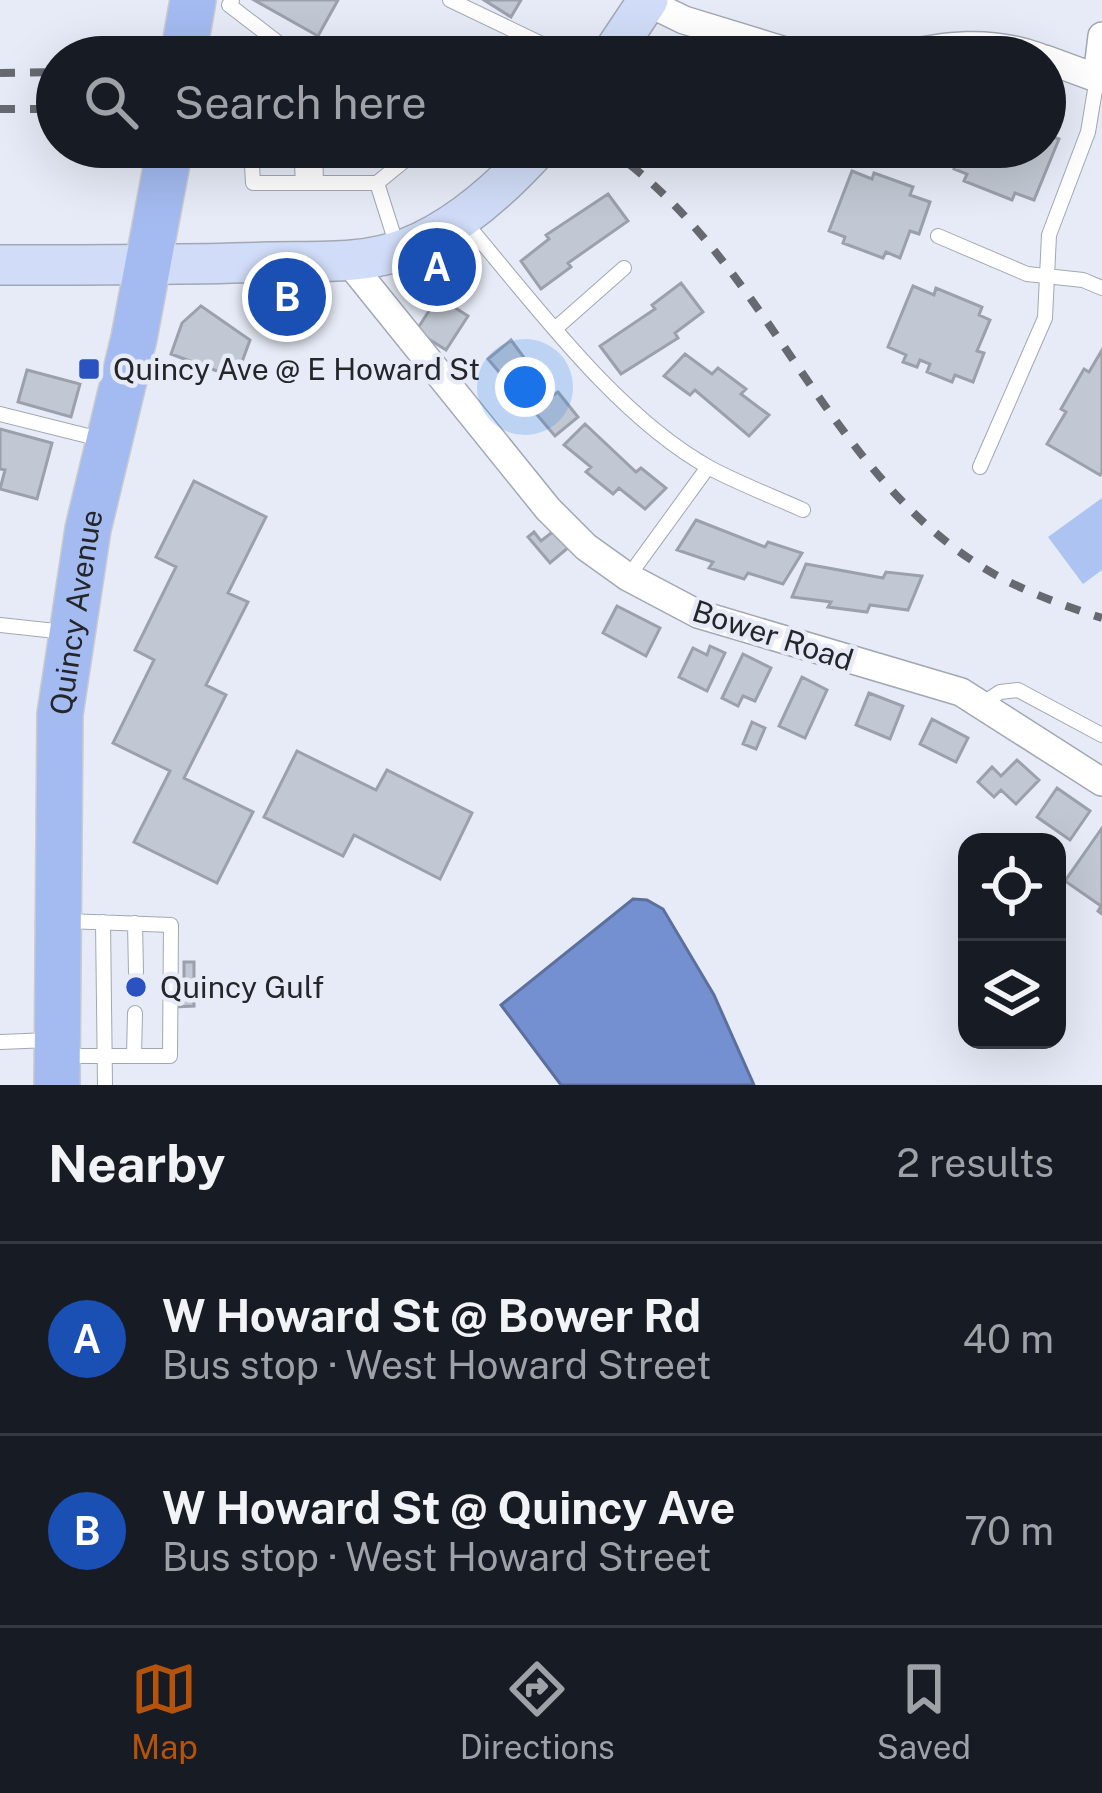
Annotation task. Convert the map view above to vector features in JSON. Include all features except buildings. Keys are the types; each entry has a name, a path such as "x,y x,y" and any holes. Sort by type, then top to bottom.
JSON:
{"main road":[{"path":"194,36 212,2"},
{"name":"Quincy Avenue","path":"58,1060 81,921 60,714 88,529 166,168"}],"street":[{"path":"624,36 648,1 737,36"},
{"path":"1066,67 1099,79 1102,36"},
{"path":"0,265 348,261 399,251 461,218 516,168"},
{"name":"Bower Road","path":"348,261 548,509 586,547 628,577 698,614 942,684 982,704 1102,782"}],"lane":[{"path":"450,0 525,36"},
{"path":"212,2 266,36"},
{"path":"980,467 1045,318 1049,235 1088,132 1099,79"},
{"path":"252,168 253,183 376,183 393,168"},
{"path":"306,168 309,183"},
{"path":"309,183 312,168"},
{"path":"376,183 399,251"},
{"path":"461,218 632,410 708,467 803,510"},
{"path":"938,236 1017,271 1083,280 1102,288"},
{"path":"556,328 624,268"},
{"path":"0,414 109,441"},
{"path":"628,577 708,467"},
{"path":"0,625 70,632"},
{"path":"982,704 1000,692 1018,690 1102,735"},
{"path":"0,1042 58,1060 105,1056 170,1056 171,925 81,921 105,1056 105,1085"},
{"path":"135,923 136,972"},
{"path":"134,1056 135,1013"}],"shaded area":[{"path":"1102,498 1102,570 1083,584 1048,537"},
{"path":"633,899 663,909 714,995 754,1085 561,1085 501,1005"}],"railway":[{"path":"0,73 36,72"},
{"path":"0,109 36,109"},
{"path":"632,168 661,191 708,243 874,470 922,521 1006,580 1102,618"}],"place":[{"name":"W Howard St @ Bower Rd","path":"437,267"},
{"name":"W Howard St @ Quincy Ave","path":"287,297"},
{"name":"Quincy Ave @ E Howard St","path":"89,369"},
{"name":"Quincy Gulf","path":"136,987"}]}
